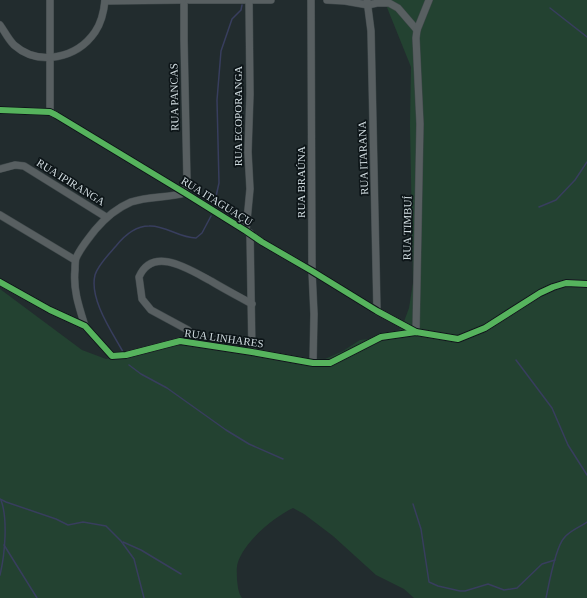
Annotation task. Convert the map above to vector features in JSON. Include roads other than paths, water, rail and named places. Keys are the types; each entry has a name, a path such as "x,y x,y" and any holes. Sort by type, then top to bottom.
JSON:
{"street":[{"path":"50,0 50,112"},
{"path":"0,25 15,46 37,57 49,58 64,55 88,41 96,31 102,18 105,1 183,0"},
{"name":"RUA PANCAS","path":"183,0 187,181 185,192"},
{"path":"189,0 271,0"},
{"name":"RUA ECOPORANGA","path":"249,0 250,94 248,152 250,189 248,232 252,304 252,352"},
{"name":"RUA BRAÚNA","path":"311,0 312,271 314,314 312,363"},
{"path":"327,0 389,3 398,8 417,30 429,0"},
{"name":"RUA ITARANA","path":"367,2 371,31 377,311"},
{"name":"RUA TIMBUÍ","path":"416,332 420,124 416,38 417,30"},
{"name":"RUA ITAGUAÇU","path":"0,110 50,112 185,192 262,242 377,311 416,332"},
{"name":"RUA IPIRANGA","path":"0,169 15,165 24,166 106,217"},
{"path":"85,326 75,292 75,260 86,241 106,217 124,205 185,192"},
{"path":"0,215 75,260"},
{"path":"194,343 188,330 151,310 142,299 139,278 145,267 158,261 174,263 188,269 252,304"},
{"name":"RUA LINHARES","path":"0,282 50,310 85,326 112,356 126,355 180,341 312,363 330,363 381,337 416,332"},
{"path":"416,332 458,339 484,328 540,293 553,287 566,283 587,284"}],"waterway":[{"path":"215,201 219,183 217,100 221,51 232,19 241,10 242,5"},
{"path":"550,8 587,37"},
{"path":"539,207 556,200 575,180 587,162"},
{"path":"123,352 98,305 94,284 95,275 99,267 107,256 130,232 144,226 155,226 184,236 196,238 202,233 211,216"},
{"path":"516,360 552,408 568,445 587,475"},
{"path":"129,365 141,374 167,388 226,430 249,444 283,459"},
{"path":"0,499 56,519 68,525 83,522 106,526 121,541 134,559 144,598"},
{"path":"0,575 5,537 1,500"},
{"path":"413,504 421,529 429,582 438,586 460,591 465,591 488,584 504,590 517,588 542,564 555,560"},
{"path":"546,598 553,566 561,543 569,533 587,522"},
{"path":"123,542 141,550 181,574"},
{"path":"4,545 37,598"}]}
